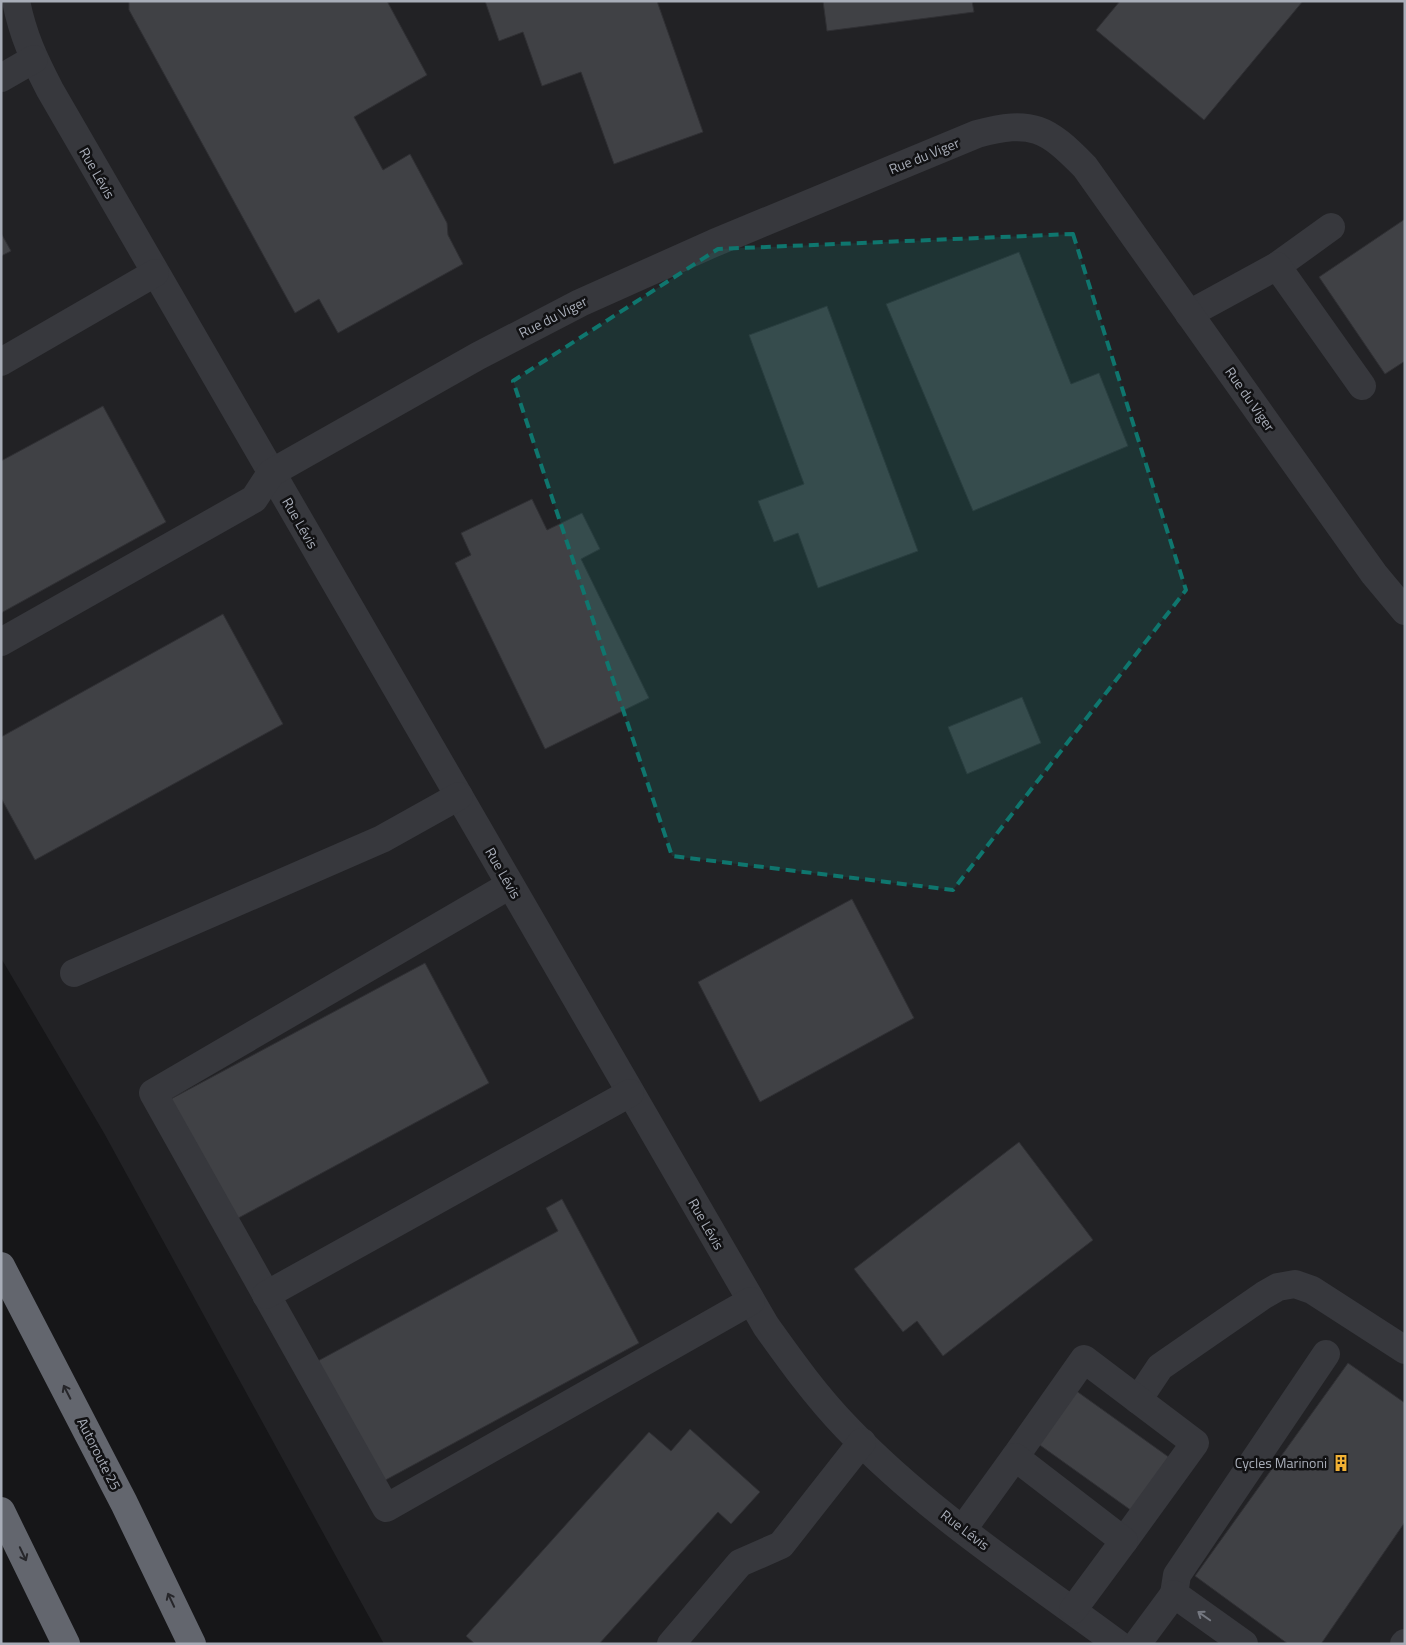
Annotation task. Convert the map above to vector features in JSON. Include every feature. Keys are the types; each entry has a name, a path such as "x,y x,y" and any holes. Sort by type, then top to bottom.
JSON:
{"highway":[{"name":"Autoroute 25","path":"1,1266 119,1494 192,1644"},
{"path":"1,1511 66,1644"}],"street":[{"name":"Rue Lévis","path":"16,1 22,28 34,59 50,90 751,1301 791,1361 846,1427 906,1483 963,1529 1073,1610 1102,1639"},
{"path":"1,78 34,59"},
{"name":"Rue du Viger","path":"271,473 478,356 580,303 714,243 977,134 1002,127 1025,126 1045,132 1064,145 1085,168 1374,574 1405,611"},
{"path":"1189,314 1276,266 1331,227"},
{"path":"1276,266 1362,386"},
{"path":"1,362 155,273"},
{"path":"1,642 254,499 271,473"},
{"path":"74,972 382,839 459,796"},
{"path":"510,885 153,1093 386,1508 751,1301"},
{"path":"266,1295 630,1093"},
{"path":"1138,1400 1160,1367 1250,1304 1278,1287 1295,1284 1312,1290 1405,1350"},
{"path":"1138,1644 1174,1594 1177,1575 1326,1354"},
{"path":"963,1529 1084,1359 1195,1442 1073,1610"},
{"path":"671,1644 740,1563 780,1545 862,1442"},
{"path":"1015,1457 1124,1541"},
{"path":"1174,1594 1244,1644"}],"highlighted area":[{"path":"1073,234 1186,590 953,890 672,856 513,381 718,249"}],"shaded area":[{"path":"1,1 1405,1 1405,1644 384,1644 104,1133 1,958"}],"building":[{"path":"129,1 387,1 427,75 354,117 383,170 410,154 447,223 448,235 463,264 338,333 319,299 295,313 129,10"},
{"path":"485,1 657,1 703,132 614,164 581,72 542,86 523,32 499,41"},
{"path":"823,1 972,1 974,12 827,31"},
{"path":"1120,1 1303,1 1204,120 1096,30"},
{"path":"1405,219 1405,361 1385,374 1319,277"},
{"path":"1,233 11,251 1,256"},
{"path":"1019,252 1071,384 1099,373 1128,446 973,511 886,304"},
{"path":"827,306 918,551 818,588 798,533 774,542 758,501 804,484 749,335"},
{"path":"103,406 166,522 1,613 1,461"},
{"path":"532,499 547,530 582,513 600,549 581,559 649,698 545,749 455,563 471,555 461,533"},
{"path":"223,614 283,724 35,860 1,798 1,737"},
{"path":"1022,697 1041,743 967,774 948,727"},
{"path":"852,899 914,1018 760,1102 698,982"},
{"path":"425,963 489,1083 231,1222 167,1101"},
{"path":"1019,1142 1093,1240 943,1356 917,1321 903,1332 854,1269"},
{"path":"562,1199 639,1343 380,1483 316,1362 558,1231 546,1208"},
{"name":"Cycles Marinoni","path":"1348,1363 1405,1403 1405,1522 1321,1644 1288,1644 1195,1576"},
{"path":"1075,1390 1170,1458 1132,1511 1037,1443"},
{"path":"690,1429 760,1492 731,1524 718,1512 599,1644 475,1644 466,1636 649,1432 671,1451"}],"place":[{"name":"Cycles Marinoni","path":"1341,1463"}]}
